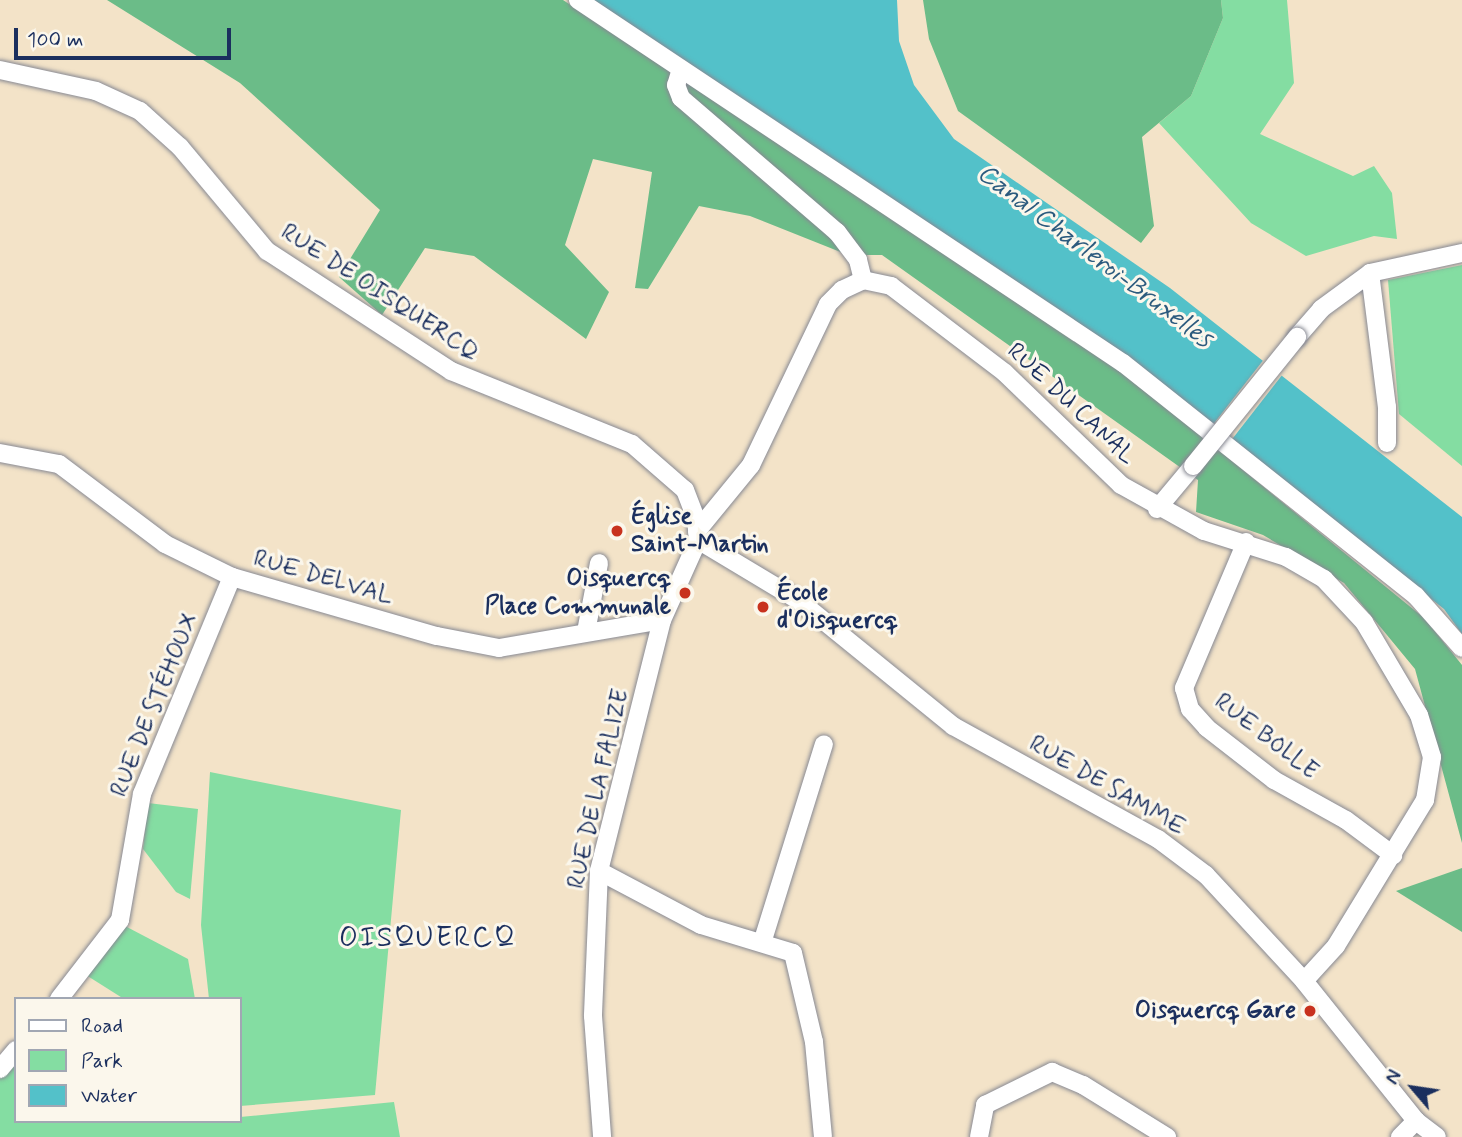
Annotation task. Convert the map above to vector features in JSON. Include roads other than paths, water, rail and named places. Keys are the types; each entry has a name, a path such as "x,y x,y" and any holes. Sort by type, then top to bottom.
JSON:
{"street":[{"path":"578,0 1123,363 1416,596 1462,648"},
{"path":"681,69 677,90 837,232 859,260 863,280 842,290 828,304 751,465 698,535"},
{"name":"RUE DE OISQUERCQ","path":"0,70 96,91 140,111 180,147 267,251 451,371 632,443 685,490 698,535"},
{"path":"1304,981 1336,946 1393,855 1430,783 1432,757 1419,715 1364,622 1324,579 1286,557 1246,542 1204,531 1157,509 1321,309 1370,274 1462,253"},
{"path":"1370,274 1385,382 1387,443"},
{"name":"RUE DU CANAL","path":"863,280 891,286 1005,373 1109,476 1157,509"},
{"name":"RUE DELVAL","path":"0,453 59,464 164,544 232,577 437,636 499,648 663,620"},
{"name":"RUE DE LA FALIZE","path":"602,1137 593,1016 599,871 663,620 698,535"},
{"name":"RUE DE SAMME","path":"698,535 798,600 916,700 953,726 1158,839 1206,875 1304,981 1416,1121 1437,1137"},
{"name":"RUE BOLLE","path":"1246,542 1184,688 1190,709 1207,728 1273,780 1346,820 1393,855"},
{"path":"586,632 599,563"},
{"name":"RUE DE STÉHOUX","path":"62,997 120,920 142,794 232,577"},
{"path":"762,943 824,744"},
{"path":"599,871 701,925 762,943 797,958 814,1042 823,1137"},
{"path":"0,1069 14,1052"},
{"path":"979,1137 985,1105 993,1098 1052,1072 1079,1084 1167,1137"},
{"path":"1400,1137 1416,1121"}],"water":[{"name":"Canal Charleroi-Bruxelles","path":"590,0 897,0 899,41 914,85 954,139 1170,288 1462,517 1462,634 1444,609 1127,358"}],"place":[{"name":"Église Saint-Martin","path":"617,531"},
{"name":"Oisquercq Place Communale","path":"685,593"},
{"name":"École d'Oisquercq","path":"763,607"},
{"name":"Oisquercq Gare","path":"1310,1011"}],"district":[{"name":"OISQUERCQ","path":"428,939"}]}
